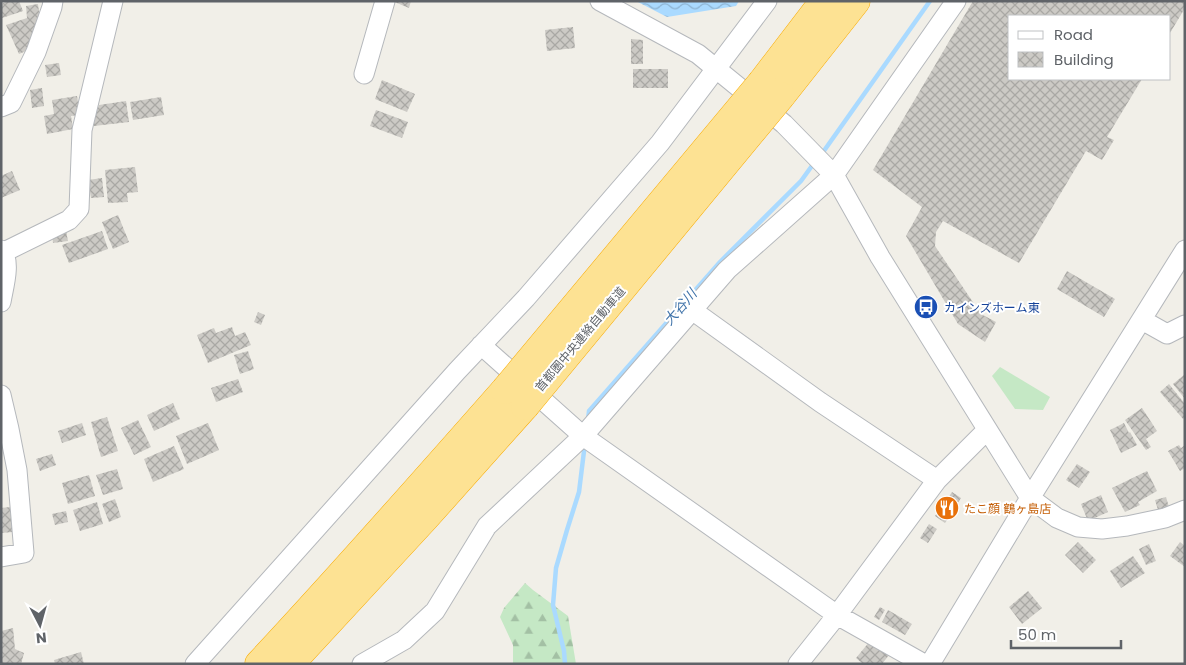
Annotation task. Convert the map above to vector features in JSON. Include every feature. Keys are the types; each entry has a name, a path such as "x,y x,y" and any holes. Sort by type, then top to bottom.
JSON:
{"highway":[{"name":"首都圏中央連絡自動車道","path":"771,89 824,1"},
{"name":"首都圏中央連絡自動車道","path":"290,664 419,525 515,398 771,89 856,1"},
{"name":"首都圏中央連絡自動車道","path":"259,664 402,507 515,398"}],"street":[{"path":"1,107 11,103 36,52 53,1"},
{"path":"1,302 7,264 3,251 69,220 79,209 82,130 113,1"},
{"path":"364,74 385,1"},
{"path":"600,1 698,54 784,124 834,175 880,257 1030,498 1058,518 1078,527 1102,529 1165,518 1185,510"},
{"path":"195,664 481,345 526,298 660,144 767,1"},
{"path":"362,664 404,640 435,611 487,526 583,436 727,270 834,175 956,1"},
{"path":"481,345 583,436 836,615 919,662 1030,498 1185,250"},
{"path":"692,310 820,402 938,480"},
{"path":"1142,320 1167,334 1185,325"},
{"path":"1,395 17,470 24,553 1,557"},
{"path":"798,664 938,480 986,430"}],"green space":[{"path":"1000,367 1050,397 1043,410 1015,409 992,376"},
{"path":"525,583 568,616 576,664 513,664 513,645 500,617 504,608"}],"water":[{"path":"636,1 739,1 736,6 667,17"}],"building":[{"path":"8,1 19,1 23,11 2,18 1,4"},
{"path":"392,1 411,1 409,8"},
{"path":"973,1 1185,1 1185,8 1171,31 1171,15 1008,15 1008,80 1141,80 1107,137 1114,140 1102,160 1086,151 1019,263 943,221 936,232 935,246 981,314 996,322 985,342 958,324 906,236 922,207 873,170"},
{"path":"38,4 40,19 31,49 19,54 6,25 27,18 26,6"},
{"path":"573,27 575,48 547,51 545,30"},
{"path":"631,39 643,40 643,64 631,64"},
{"path":"59,63 61,75 47,77 45,65"},
{"path":"633,69 668,69 668,88 633,88"},
{"path":"382,80 415,94 407,112 375,99"},
{"path":"42,88 44,106 32,108 30,90"},
{"path":"77,96 80,115 71,116 73,129 47,134 44,116 54,114 52,100"},
{"path":"161,97 164,115 133,120 130,102"},
{"path":"126,101 129,122 94,126 93,122 99,105"},
{"path":"376,110 408,122 402,138 370,126"},
{"path":"135,167 138,192 127,193 128,202 108,203 105,170"},
{"path":"12,171 20,190 1,198 1,176"},
{"path":"102,178 104,197 91,198 88,180"},
{"path":"118,215 129,242 113,249 102,222"},
{"path":"66,231 68,241 53,243 52,233"},
{"path":"102,231 108,249 69,263 62,245"},
{"path":"1067,271 1115,299 1104,317 1057,289"},
{"path":"258,312 265,315 261,325 254,322"},
{"path":"232,327 235,336 245,332 251,345 208,363 197,335 214,328 216,333"},
{"path":"248,351 254,369 240,374 234,355"},
{"path":"1185,374 1185,399 1173,384"},
{"path":"238,379 243,392 216,402 211,388"},
{"path":"1169,384 1185,404 1185,417 1183,419 1160,392"},
{"path":"173,403 180,419 154,431 147,415"},
{"path":"1142,408 1157,431 1146,439 1151,447 1146,450 1125,420"},
{"path":"107,417 118,451 101,457 91,422"},
{"path":"138,420 151,447 134,455 121,428"},
{"path":"82,423 86,435 62,443 58,431"},
{"path":"208,423 219,450 187,464 176,436"},
{"path":"1124,423 1137,445 1121,453 1110,430"},
{"path":"1179,445 1181,448 1185,445 1185,468 1180,471 1168,451"},
{"path":"174,446 184,469 153,482 144,459"},
{"path":"52,454 56,465 40,471 36,459"},
{"path":"1077,464 1090,472 1079,488 1066,480"},
{"path":"117,469 123,489 103,495 96,475"},
{"path":"1147,471 1157,491 1138,502 1140,505 1125,512 1112,488"},
{"path":"89,475 95,496 68,504 62,483"},
{"path":"952,492 961,498 957,504 948,498"},
{"path":"1101,495 1108,512 1088,521 1081,504"},
{"path":"1166,497 1169,507 1158,510 1155,500"},
{"path":"115,499 121,517 109,522 102,504"},
{"path":"946,501 956,508 945,523 935,516"},
{"path":"97,502 103,524 80,531 73,510"},
{"path":"10,507 13,532 1,533 1,508"},
{"path":"66,511 68,522 55,525 52,514"},
{"path":"929,524 937,529 928,543 920,538"},
{"path":"1078,542 1096,560 1083,573 1065,555"},
{"path":"1180,542 1185,546 1185,567 1170,556"},
{"path":"1149,544 1156,561 1146,565 1139,549"},
{"path":"1133,556 1145,573 1121,588 1110,571"},
{"path":"1028,591 1042,608 1022,624 1009,607"},
{"path":"880,607 885,610 879,620 874,617"},
{"path":"888,610 912,624 905,635 882,622"},
{"path":"13,628 15,649 24,653 21,664 1,664 1,631"},
{"path":"870,641 889,655 882,664 863,664 856,658"},
{"path":"81,652 84,664 55,664 54,660"}],"waterway":[{"name":"大谷川","path":"821,155 930,1"},
{"name":"大谷川","path":"588,420 589,411 720,262 801,181 814,163"},
{"name":"大谷川","path":"565,664 564,651 553,605 556,568 579,492 585,443"}],"place":[{"name":"カインズホーム東","path":"926,307"},
{"name":"たこ顔 鶴ヶ島店","path":"947,508"}]}
